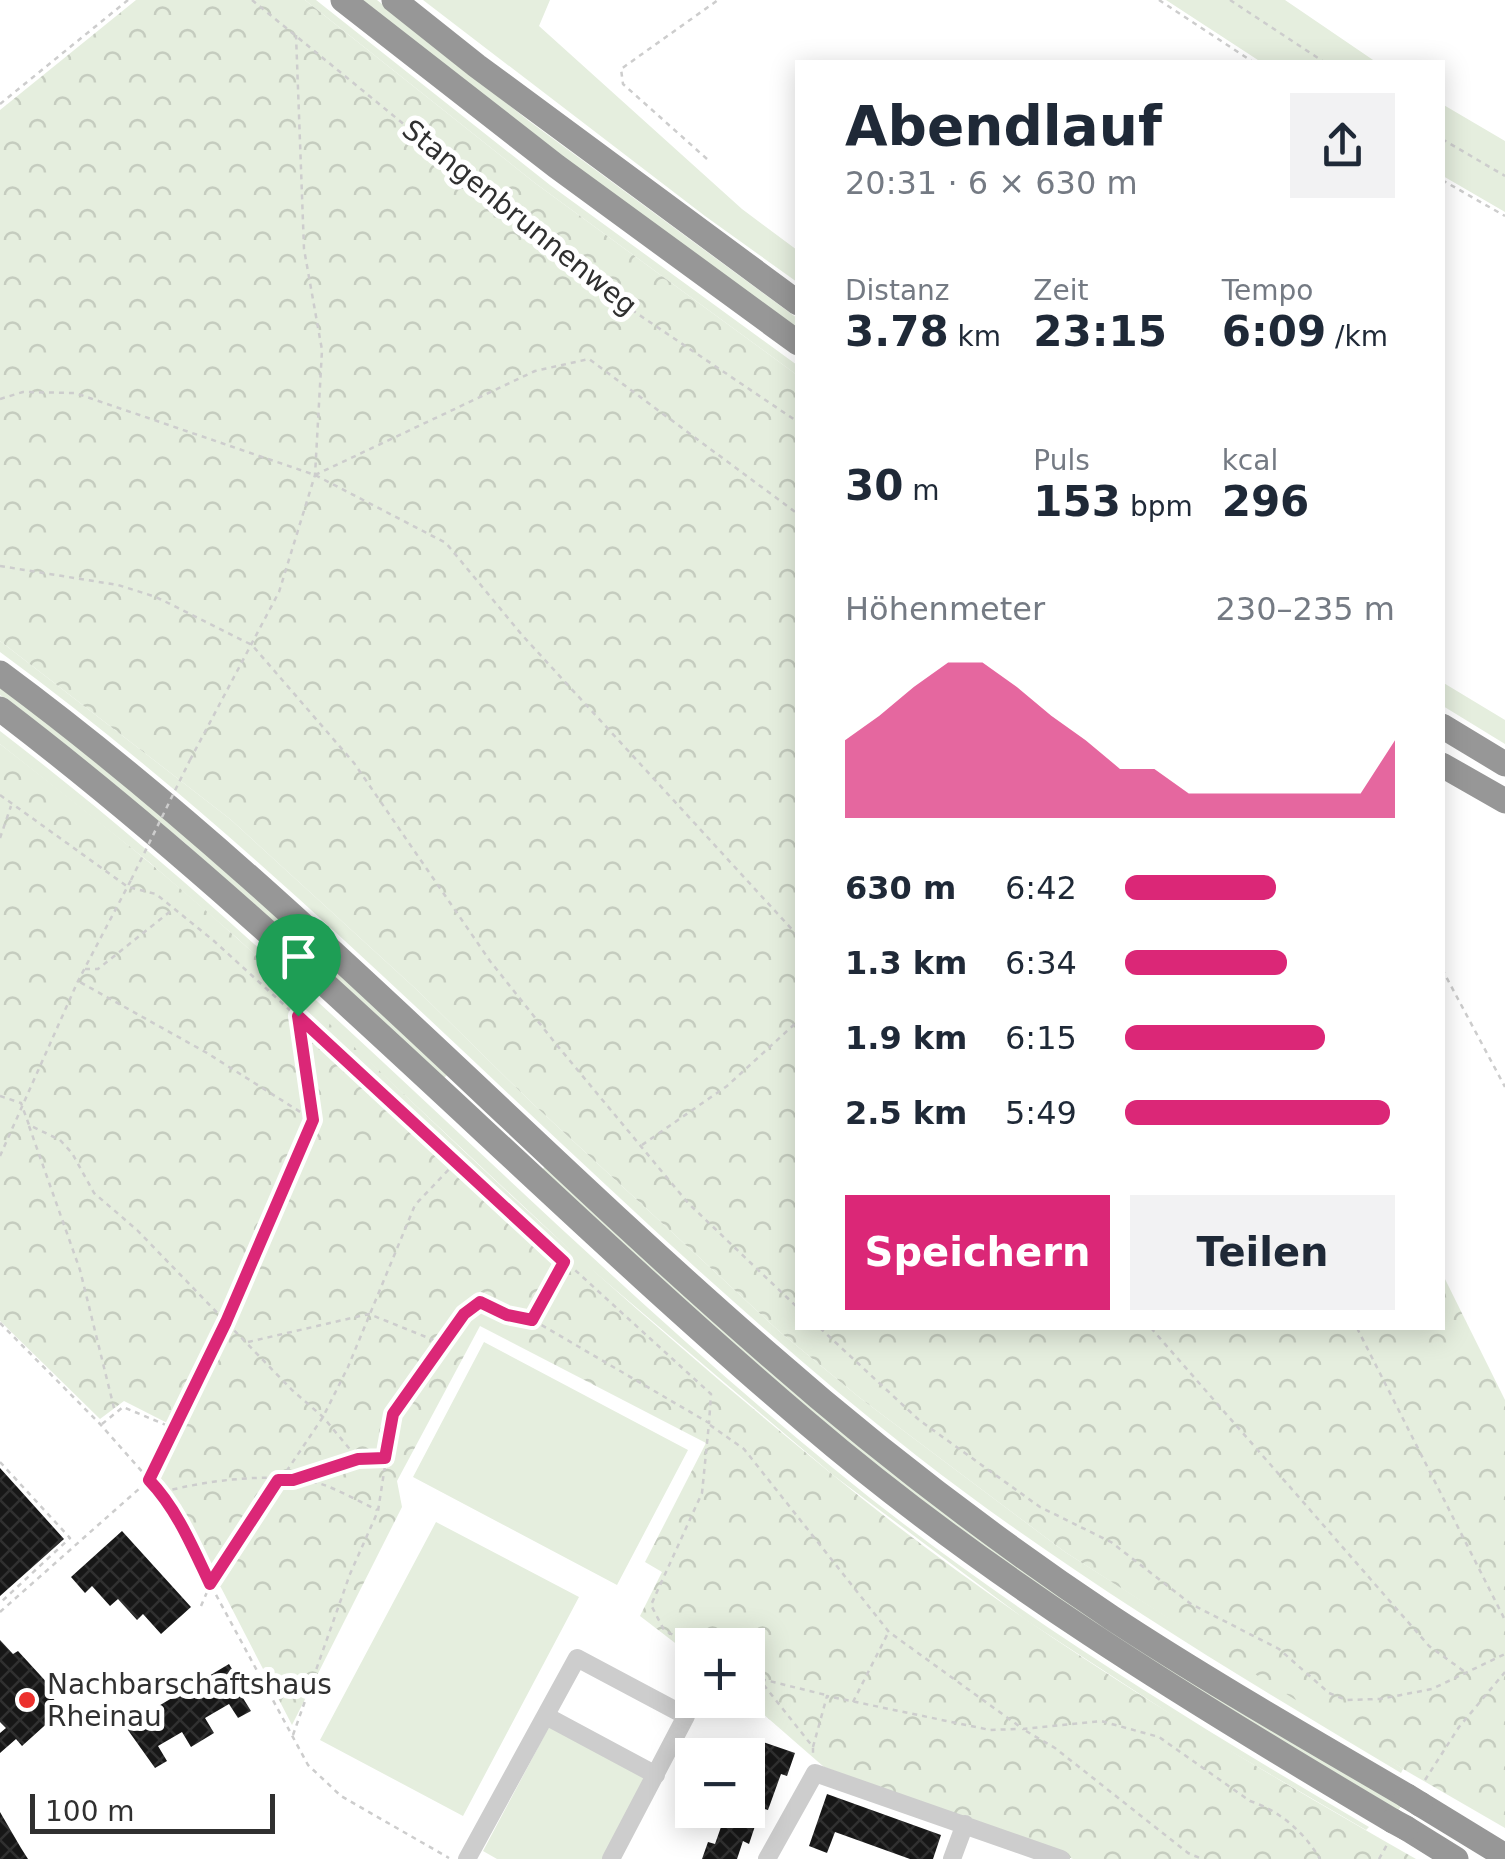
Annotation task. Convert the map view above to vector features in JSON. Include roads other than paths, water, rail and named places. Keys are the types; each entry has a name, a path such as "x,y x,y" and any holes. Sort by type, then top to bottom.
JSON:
{"highway":[{"path":"343,0 556,166 795,341"},
{"path":"394,0 795,301"},
{"path":"0,673 89,741 246,875 724,1315 891,1458 1114,1618 1505,1856"},
{"path":"0,709 217,886 641,1278 882,1485 1009,1580 1122,1657 1456,1859"},
{"path":"1445,728 1505,764"},
{"path":"1445,766 1505,802"}],"street":[{"path":"467,1859 576,1658 686,1716 611,1859"},
{"path":"546,1716 656,1775"},
{"path":"767,1859 815,1773 1062,1859"},
{"path":"952,1859 965,1824"}],"place":[{"name":"Nachbarschaftshaus Rheinau","path":"27,1700"}]}
